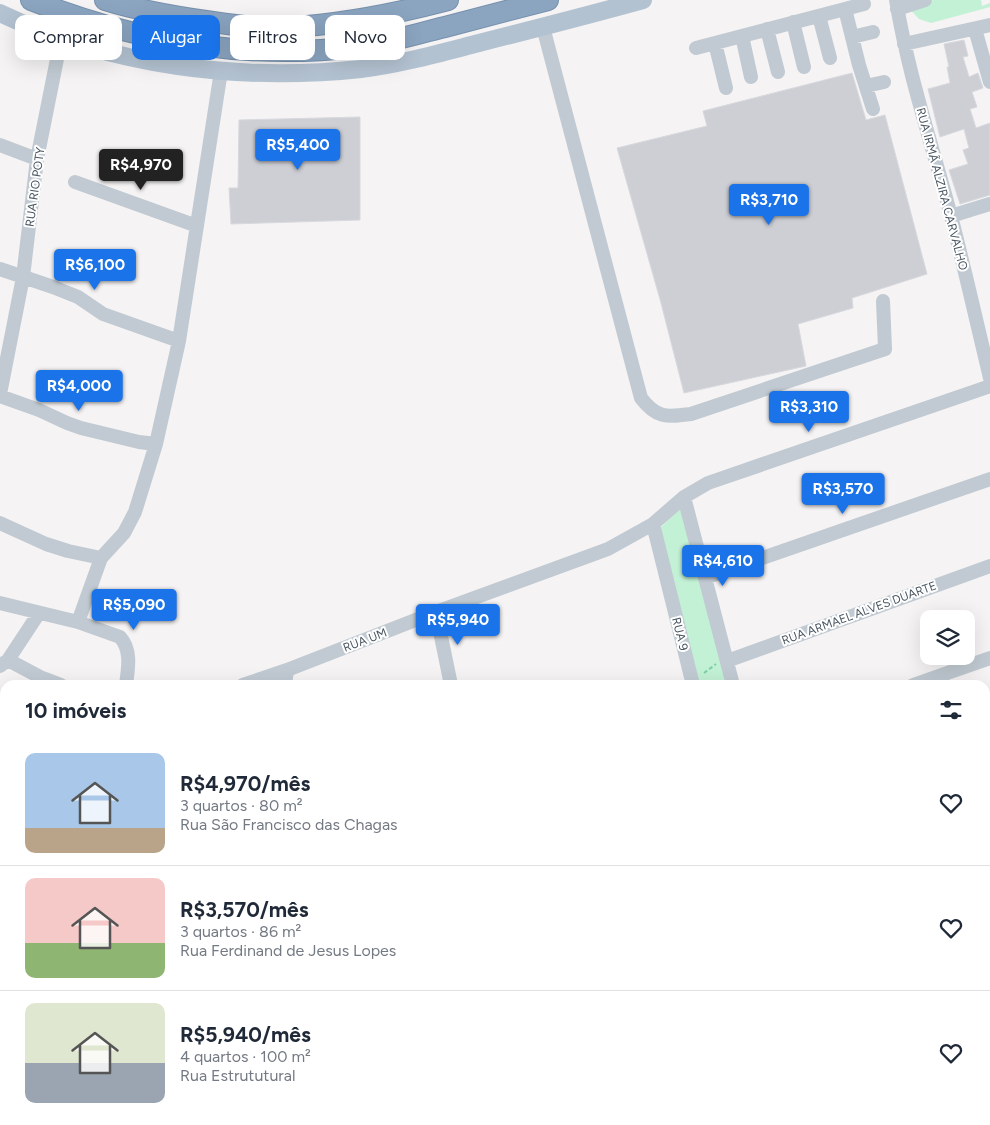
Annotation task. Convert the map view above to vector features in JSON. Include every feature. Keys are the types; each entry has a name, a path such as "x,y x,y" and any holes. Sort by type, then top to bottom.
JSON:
{"highway":[{"path":"31,0 70,16 158,39 234,50 269,52 358,46 404,38 548,0"},
{"path":"105,0 173,16 273,28 354,21 397,13 448,0"}],"main road":[{"path":"122,56 151,62 221,71 287,74 362,68 408,61 643,0"},
{"path":"0,13 15,19"}],"street":[{"path":"896,4 925,0"},
{"path":"696,48 864,4"},
{"name":"RUA IRMÃ ALZIRA CARVALHO","path":"896,4 921,112 951,216 990,378"},
{"path":"845,9 873,109"},
{"path":"819,16 830,58"},
{"path":"793,22 804,67"},
{"path":"904,44 990,25"},
{"path":"543,27 641,398 648,408 669,417 691,414 885,349 883,301"},
{"path":"767,29 778,72"},
{"path":"975,29 990,82"},
{"path":"852,36 873,32"},
{"path":"742,36 751,76"},
{"path":"715,43 726,88"},
{"name":"RUA RIO POTY","path":"0,395 23,277 37,159 57,60"},
{"path":"78,622 101,558 124,534 135,512 156,444 179,341 221,71"},
{"path":"866,86 884,82"},
{"path":"0,145 37,159"},
{"path":"75,182 197,226"},
{"path":"951,216 990,204"},
{"path":"0,269 53,286 78,297 103,314 179,341"},
{"name":"RUA UM","path":"258,680 608,549 653,524 684,497 708,483 990,386"},
{"path":"0,395 82,428 139,442 156,444"},
{"path":"705,578 990,479"},
{"path":"684,497 732,680"},
{"path":"0,523 46,544 101,558"},
{"name":"RUA 9","path":"653,524 691,680"},
{"name":"RUA ARMAEL ALVES DUARTE","path":"727,661 990,566"},
{"path":"0,603 78,622 115,634 122,639 129,664 127,680"},
{"path":"436,612 450,680"},
{"path":"39,613 4,663 48,680"},
{"path":"927,680 990,658"},
{"path":"286,680 287,670"}],"path":[{"path":"697,680 715,664 720,665 727,661"}],"green space":[{"path":"934,0 981,0 982,6 990,3 990,7 931,23 919,19 908,7"},
{"path":"681,508 727,680 694,680 657,531"}],"building":[{"path":"964,40 968,56 963,57 969,77 978,73 983,88 972,92 977,107 970,109 976,128 990,123 990,195 960,204 949,170 968,164 963,150 969,148 964,129 940,137 928,89 950,83 944,44"},
{"path":"852,73 866,120 885,115 927,274 852,298 853,308 798,324 806,366 684,393 661,303 617,148 707,126 703,111"},
{"path":"360,117 360,220 231,224 229,188 238,188 239,120"}]}
